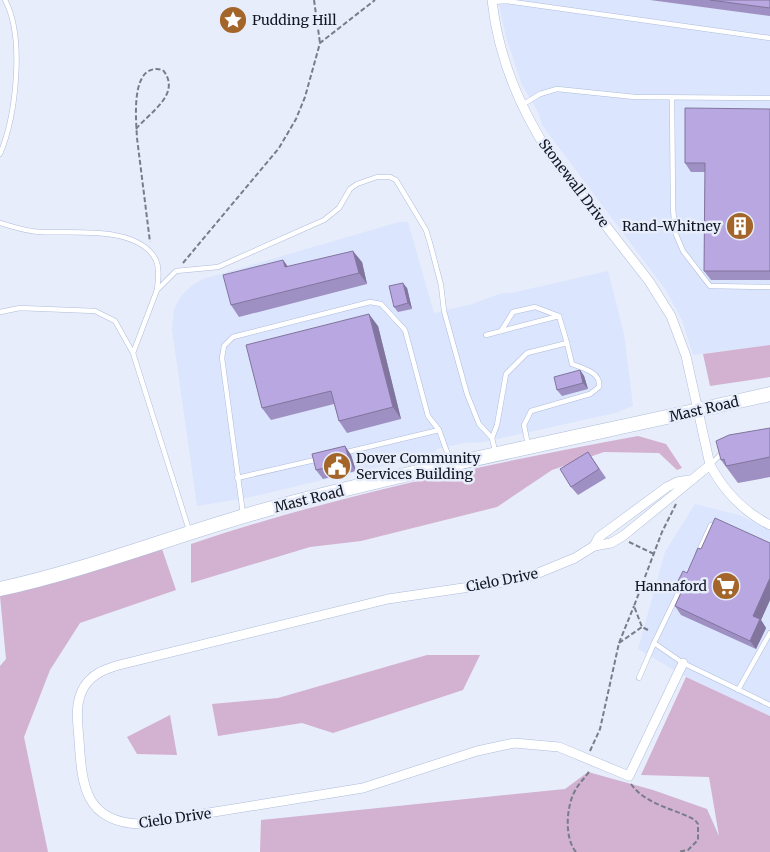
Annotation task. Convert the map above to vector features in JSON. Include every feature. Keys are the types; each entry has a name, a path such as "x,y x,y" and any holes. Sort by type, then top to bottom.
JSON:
{"street":[{"name":"Stonewall Drive","path":"492,1 501,54 521,106 549,153 661,298 680,338 710,465"},
{"name":"Mast Road","path":"0,588 68,571 243,516 496,454 770,394"},
{"name":"Cielo Drive","path":"683,663 629,776 559,747 514,744 477,751 357,789 152,823 127,824 116,821 100,811 87,796 81,770 78,705 84,687 98,673 119,665 364,605 531,576 560,566 594,546 599,538 667,487 677,482 689,480 710,465"},
{"path":"710,465 736,501 754,516 770,525"}],"lane":[{"path":"0,154 9,125 15,74 14,20 5,0"},
{"path":"492,1 506,1 770,38"},
{"path":"521,106 540,94 556,89 635,97 770,98"},
{"path":"672,98 672,208 678,241 701,277 710,286 770,287"},
{"path":"157,290 176,271 218,267 233,258 295,235 333,214 350,189 357,184 377,177 390,177 396,180 426,230 441,285 444,311 467,394 479,424 492,438 496,454"},
{"path":"0,223 39,232 117,236 132,240 150,252 156,261 158,271 157,290 133,353"},
{"path":"243,516 222,358 224,346 233,337 370,302 381,304 405,330 428,416 439,430 452,465"},
{"path":"501,331 513,312 535,307 559,316"},
{"path":"0,312 20,308 95,311 106,315 115,322 133,353 190,532"},
{"path":"486,335 559,316"},
{"path":"528,447 524,425 531,411 590,394 599,387 599,380 595,374 572,364 559,316"},
{"path":"492,438 497,425 506,374 527,353 567,343"},
{"path":"333,455 439,430"},
{"path":"710,465 728,447"},
{"path":"237,478 324,458"},
{"path":"695,558 711,525"},
{"path":"639,678 683,583"},
{"path":"738,690 770,633"},
{"path":"654,643 683,663 770,705"}],"path":[{"path":"176,271 279,148 289,133 305,98 318,57 320,43 314,0"},
{"path":"320,43 375,0"},
{"path":"136,129 168,95 169,81 163,70 150,69 143,73 140,80 136,129 150,234 150,252"},
{"path":"590,751 600,729 619,643 662,532 677,502"},
{"path":"626,538 635,546 654,554"},
{"path":"634,606 642,627 648,630"},
{"path":"619,643 642,627"},
{"path":"576,852 570,844 568,816 576,789 593,766"},
{"path":"630,782 638,794 646,799 695,820 698,824 698,840 688,850 678,852"}],"shaded area":[{"path":"498,0 770,0 770,345 693,355 682,320 665,289 542,125 539,114 522,85 506,37"},
{"path":"399,222 408,222 434,313 472,304 502,293 511,293 608,271 624,334 633,406 615,413 484,442 464,443 437,449 434,454 246,498 197,506 172,329 174,309 181,296 191,286 203,279"},
{"path":"770,345 770,377 710,386 703,354"},
{"path":"638,436 666,444 682,468 677,470 659,453 604,452 552,470 497,507 361,541 310,547 191,583 191,544 301,510 413,482"},
{"path":"695,504 739,515 770,530 770,716 686,677 638,649 665,552"},
{"path":"162,549 176,590 80,623 50,670 24,737 48,852 0,852 0,666 6,659 0,596"},
{"path":"427,655 480,655 463,690 333,733 302,723 218,736 212,704 278,698"},
{"path":"686,677 770,716 770,852 260,852 261,820 565,789 588,772 653,790 707,809 719,836 709,777 641,775"},
{"path":"170,715 177,755 137,754 127,737"}],"building":[{"path":"710,0 770,0 770,8"},
{"name":"Rand-Whitney","path":"685,108 770,109 770,271 704,271 705,163 685,163"},
{"path":"353,251 359,273 231,305 223,275 283,260 285,267"},
{"path":"403,283 408,303 394,307 389,286"},
{"path":"369,314 393,407 339,421 331,391 262,408 246,345"},
{"path":"580,370 583,383 557,390 554,377"},
{"path":"770,428 770,457 726,466 724,459 721,460 716,441 729,435"},
{"path":"345,446 350,462 316,470 312,454"},
{"path":"588,452 599,469 571,487 560,469"},
{"name":"Hannaford","path":"715,518 770,543 770,578 753,616 760,619 750,641 675,606 684,586 677,583 683,571 687,573 698,548 701,549"}],"place":[{"name":"Pudding Hill","path":"233,20"},
{"name":"Rand-Whitney","path":"740,226"},
{"name":"Dover Community Services Building","path":"337,466"},
{"name":"Hannaford","path":"726,586"}]}
